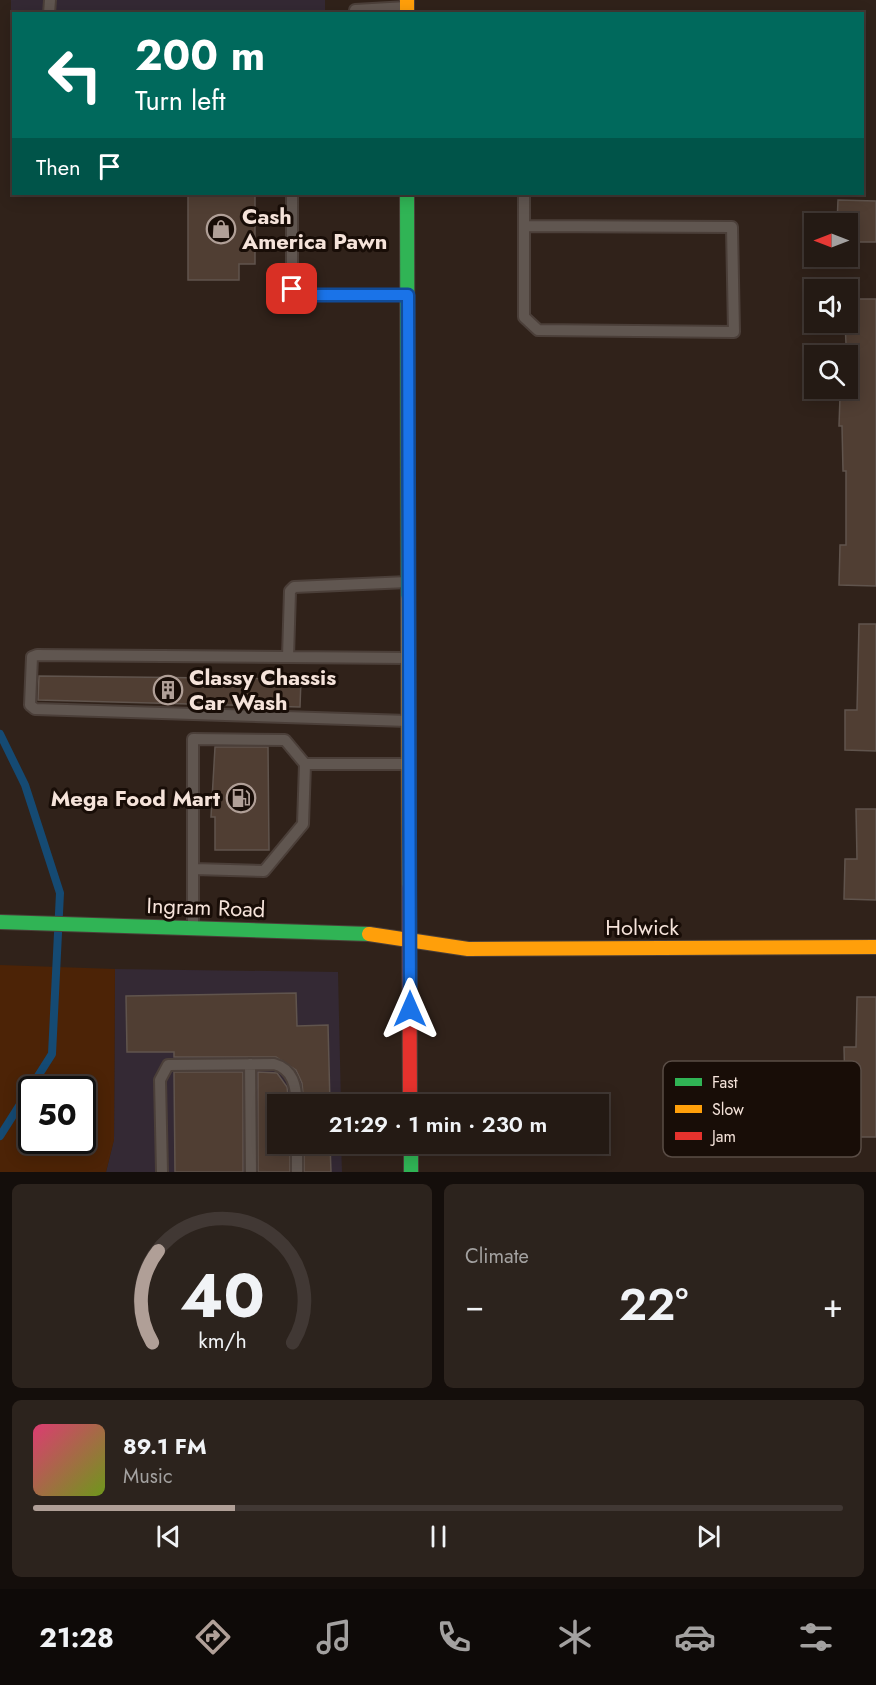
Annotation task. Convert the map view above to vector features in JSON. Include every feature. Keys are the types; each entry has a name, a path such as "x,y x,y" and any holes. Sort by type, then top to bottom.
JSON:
{"main road":[{"path":"407,195 410,1094"},
{"name":"Ingram Road","path":"1,922 366,934 409,941"},
{"name":"Holwick","path":"409,941 468,949 876,947"},
{"path":"411,1154 411,1172"}],"lane":[{"path":"354,8 407,7"},
{"path":"292,195 292,289 299,295 408,295"},
{"path":"524,195 526,226 524,317 538,330 734,332 732,227 526,226"},
{"path":"288,657 290,591 294,587 408,582"},
{"path":"408,658 37,655 32,657 30,705 35,709 285,719 408,721"},
{"path":"194,869 264,871 303,824 305,764 285,740 285,719"},
{"path":"193,927 193,739 285,740"},
{"path":"305,764 408,764"},
{"path":"250,1064 251,1172"},
{"path":"162,1172 160,1080 168,1065 284,1066 292,1076 295,1094"},
{"path":"297,1154 297,1172"}],"shaded area":[{"path":"11,0 325,0 325,12 12,12 11,146"},
{"path":"0,965 115,969 114,1140 106,1172 0,1172"},
{"path":"115,969 338,972 341,1094 267,1094 267,1154 341,1154 342,1172 106,1172 114,1139"}],"building":[{"name":"Cash America Pawn","path":"188,195 255,195 255,264 239,264 239,280 188,280"},
{"path":"838,200 876,201 876,242 858,242 858,213 837,213"},
{"path":"858,299 876,299 876,586 839,585 840,545 846,545 846,471 843,471 842,426 839,426 840,399 858,399 858,345 846,345 846,333 858,333"},
{"path":"859,624 876,624 876,751 845,750 845,710 857,710"},
{"name":"Classy Chassis Car Wash","path":"39,676 301,679 300,707 38,700"},
{"name":"Mega Food Mart","path":"215,747 268,747 269,850 215,850 215,817 211,817"},
{"path":"856,809 876,809 876,900 844,899 845,859 857,859"},
{"path":"296,993 297,1026 328,1025 330,1094 303,1094 302,1083 296,1070 276,1057 174,1057 174,1052 127,1052 126,996"},
{"path":"857,997 876,997 876,1137 861,1137 861,1061 844,1061 844,1047 856,1047"},
{"path":"174,1072 243,1072 243,1172 175,1172"},
{"path":"258,1072 277,1073 287,1087 288,1094 267,1094 267,1154 290,1154 290,1172 258,1172"},
{"path":"304,1154 330,1154 331,1172 304,1172"}],"waterway":[{"path":"0,734 25,785 60,893 52,1054 0,1136"}],"traffic: fast":[{"path":"407,195 408,599"},
{"path":"0,922 369,934"},
{"path":"411,1154 411,1172"}],"traffic: slow":[{"path":"407,0 407,12"},
{"path":"408,599 409,888"},
{"path":"369,934 468,949 876,947"}],"traffic: jam":[{"path":"409,888 410,1094"}],"place":[{"name":"Cash America Pawn","path":"221,229"},
{"name":"Classy Chassis Car Wash","path":"168,690"},
{"name":"Mega Food Mart","path":"241,798"}],"route":[{"path":"292,289 299,295 408,295 410,1009"}]}
